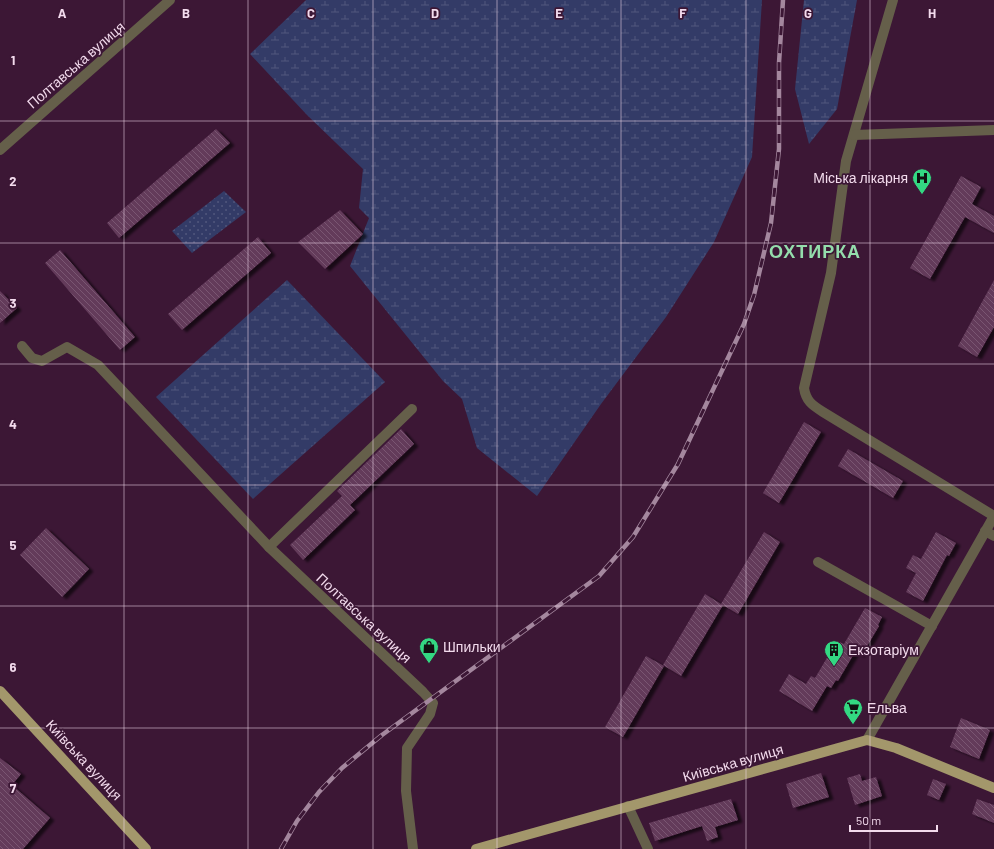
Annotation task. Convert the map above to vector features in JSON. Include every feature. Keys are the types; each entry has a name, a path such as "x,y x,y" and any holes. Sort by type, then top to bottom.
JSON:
{"main road":[{"name":"Київська вулиця","path":"0,691 146,849"},
{"path":"867,740 896,748 994,788"},
{"name":"Київська вулиця","path":"476,849 867,740"}],"street":[{"name":"Полтавська вулиця","path":"0,150 170,0"},
{"path":"867,740 932,626 990,534 994,516 811,404 806,396 804,388 831,273 846,161 893,0"},
{"path":"854,135 994,130"},
{"name":"Полтавська вулиця","path":"22,346 32,358 42,361 67,347 98,365 269,547 424,692 433,703 430,714 407,748 406,791 413,849"},
{"path":"269,547 412,409"},
{"path":"818,562 932,626"},
{"path":"628,806 648,849"}],"green space":[{"path":"306,0 762,0 752,157 714,242 666,317 601,404 537,496 477,448 462,399 443,381 350,266 369,218 359,208 363,169 307,115 250,54"},
{"path":"804,0 857,0 837,109 809,144 795,89"},
{"path":"224,191 246,212 192,253 172,231"},
{"path":"287,280 385,382 253,499 156,397"}],"building":[{"path":"216,129 230,143 119,238 107,223"},
{"path":"961,176 981,187 972,204 994,216 994,233 965,217 930,279 910,268"},
{"path":"340,210 363,234 325,269 298,242"},
{"path":"258,237 271,253 182,330 168,314"},
{"path":"60,250 135,337 120,350 45,263"},
{"path":"994,280 994,327 977,357 958,346"},
{"path":"0,291 17,308 0,323"},
{"path":"804,422 821,432 779,503 763,493"},
{"path":"401,429 414,444 350,505 355,510 303,560 290,545 342,496 337,491"},
{"path":"848,449 903,481 893,498 838,466"},
{"path":"46,528 89,569 62,597 20,555"},
{"path":"764,532 780,542 738,614 723,605 681,676 663,665 705,594 721,604"},
{"path":"936,532 956,543 949,556 947,555 923,601 906,592 916,573 906,568 913,555 921,559"},
{"name":"Екзотаріум","path":"865,608 882,617 878,625 879,626 860,655 855,652 838,681 836,680 831,688 827,686 812,711 779,691 789,674 806,684 811,676 815,678 837,641 844,644"},
{"path":"646,656 664,666 623,737 605,727"},
{"path":"961,718 990,730 979,759 950,747"},
{"path":"0,758 21,774 12,785 50,818 23,849 0,849"},
{"path":"821,773 829,797 793,808 786,784"},
{"path":"860,774 862,781 876,777 882,796 855,805 847,778"},
{"path":"933,779 946,784 939,800 927,795"},
{"path":"731,799 738,820 715,827 718,837 707,841 702,826 655,841 649,823"},
{"path":"977,799 994,805 994,823 972,814"}],"railway":[{"path":"281,849 297,821 319,792 342,768 382,735 599,576 633,537 678,464 744,324 754,295 771,223 779,149 779,63 783,0"}],"place":[{"name":"Міська лікарня","path":"922,195"},
{"name":"Шпильки","path":"429,664"},
{"name":"Екзотаріум","path":"834,667"},
{"name":"Ельва","path":"853,725"}],"district":[{"name":"ОХТИРКА","path":"815,252"}]}
